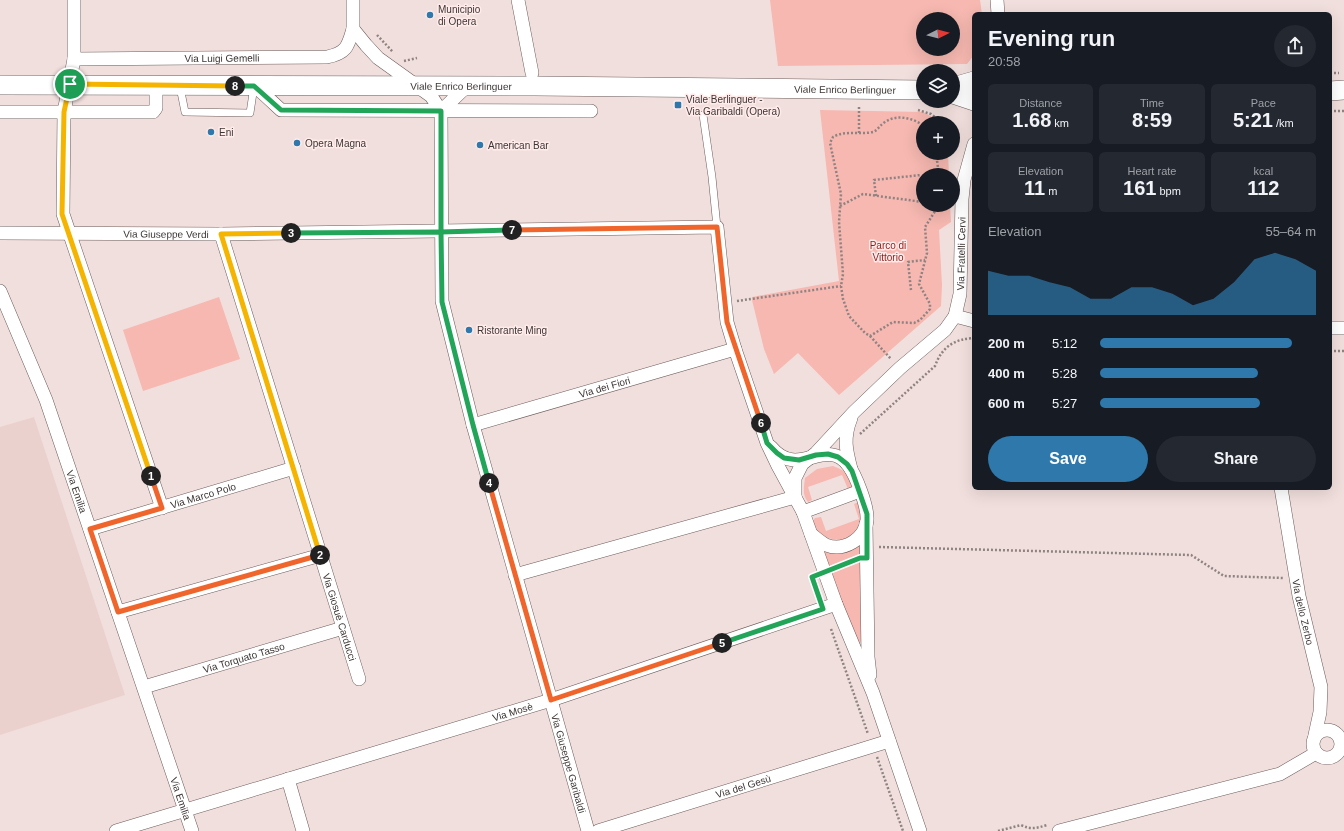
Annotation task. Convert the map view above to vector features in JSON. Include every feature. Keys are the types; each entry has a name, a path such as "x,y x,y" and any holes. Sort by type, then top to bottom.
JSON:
{"street":[{"path":"74,0 74,59 64,112 62,214 162,508"},
{"path":"353,0 353,29 378,58 430,96 441,111"},
{"path":"518,0 532,73"},
{"path":"997,0 998,12"},
{"name":"Via Luigi Gemelli","path":"74,59 327,57 335,55 345,49 349,43 353,29"},
{"path":"960,85 972,81"},
{"name":"Viale Enrico Berlinguer","path":"0,85 467,86 916,90"},
{"path":"0,112 153,112 156,108 156,85"},
{"path":"254,86 281,110 591,111"},
{"path":"441,111 467,86"},
{"path":"1332,90 1344,90"},
{"path":"960,96 972,100"},
{"name":"Via Giuseppe Garibaldi","path":"441,111 442,302 473,425 588,831"},
{"name":"Via Fratelli Cervi","path":"955,316 960,294 962,199 964,180 972,151"},
{"path":"717,227 727,322 735,350 767,443 803,512 836,604 873,693 920,831"},
{"name":"Via Giuseppe Verdi","path":"0,234 441,232 717,227"},
{"name":"Via Giosuè Carducci","path":"221,234 359,679"},
{"name":"Via Emilia","path":"0,291 46,400 192,831"},
{"path":"796,497 795,482 798,470 804,462 812,457 854,412 900,368 945,330 955,316 972,320"},
{"path":"1332,328 1344,328"},
{"name":"Via dei Fiori","path":"473,425 735,350"},
{"path":"854,412 846,437 846,450 867,514 868,657 873,693"},
{"path":"767,443 777,453 789,460 799,460 821,454 835,456 844,462 852,471"},
{"name":"Via Marco Polo","path":"90,529 294,468"},
{"name":"Via dello Zerbo","path":"1281,490 1296,578 1321,686 1320,712 1315,735"},
{"path":"803,512 860,491"},
{"path":"515,575 796,497"},
{"path":"811,534 826,545 835,547 844,546 853,542 860,536 866,523"},
{"path":"118,612 321,555"},
{"name":"Via Mosè","path":"116,831 551,700 836,604"},
{"name":"Via Torquato Tasso","path":"144,687 343,628"},
{"path":"1327,729 1336,732 1341,740 1340,758 1333,756 1324,758 1316,753 1312,744 1315,735 1327,729"},
{"name":"Via del Gesù","path":"598,831 870,742 889,741"},
{"path":"1053,828 1280,774 1316,753"},
{"path":"288,778 303,831"}],"lane":[{"path":"180,85 185,112 229,113 250,113 254,86"},
{"path":"703,115 712,177 717,227"}],"path":[{"path":"375,33 397,56"},
{"path":"407,63 403,61 417,58"},
{"path":"859,107 859,133"},
{"path":"918,110 933,116"},
{"path":"1332,111 1344,111"},
{"path":"900,368 870,336 864,334 849,316 843,299 841,286 843,274 839,222 841,194 830,143 833,137 839,134 874,132 885,122 900,118 910,118 916,121"},
{"path":"876,196 874,180 916,176"},
{"path":"840,206 863,194 916,201"},
{"path":"870,336 893,322 914,323 920,320 930,309 930,304 919,284 927,253 925,227 935,212"},
{"path":"911,290 908,262 925,260"},
{"path":"737,301 841,286"},
{"path":"855,439 935,366 939,354 956,341 972,338"},
{"path":"1332,351 1344,351"},
{"path":"876,542 876,547 1191,555 1224,576 1296,578"},
{"path":"824,572 860,558 867,558"},
{"path":"823,609 903,831"},
{"path":"998,831 1021,825 1028,829 1053,828"}],"shaded area":[{"path":"34,417 125,695 0,735 0,427"}],"green space":[{"path":"770,0 980,0 982,12 972,12 972,58 967,64 778,66"},
{"name":"Parco di Vittorio","path":"820,110 923,112 930,116 916,116 916,160 948,160 949,168 916,168 916,212 950,212 951,222 939,230 942,285 941,306 839,395 798,353 774,374 764,349 752,297 839,281"},
{"path":"219,297 240,359 143,391 123,330"},
{"path":"833,466 846,473 853,486 848,489 842,475 808,487 812,500 808,502 804,494 805,478 817,469"},
{"path":"860,501 861,523 856,532 850,537 836,540 828,538 816,529 813,521 815,518 821,517 826,531 859,519 854,504"},
{"path":"862,543 861,556 830,568 824,552 825,550 845,551"},
{"path":"855,562 862,562 862,639 859,645 853,635 832,573"}],"place":[{"name":"Municipio di Opera","path":"430,15"},
{"name":"Viale Berlinguer - Via Garibaldi (Opera)","path":"678,105"},
{"name":"Eni","path":"211,132"},
{"name":"Opera Magna","path":"297,143"},
{"name":"American Bar","path":"480,145"},
{"name":"Ristorante Ming","path":"469,330"}],"route":[{"path":"70,84 64,112 62,214 162,508 90,529 118,612 321,555 221,234 441,232 442,302 473,425 551,700 823,609 812,577 860,558 867,558 867,514 860,491 852,471 847,464 838,457 828,454 816,455 804,460 789,460 777,453 767,443 727,322 717,227 441,232 441,111 281,110 254,86 70,84"}]}
